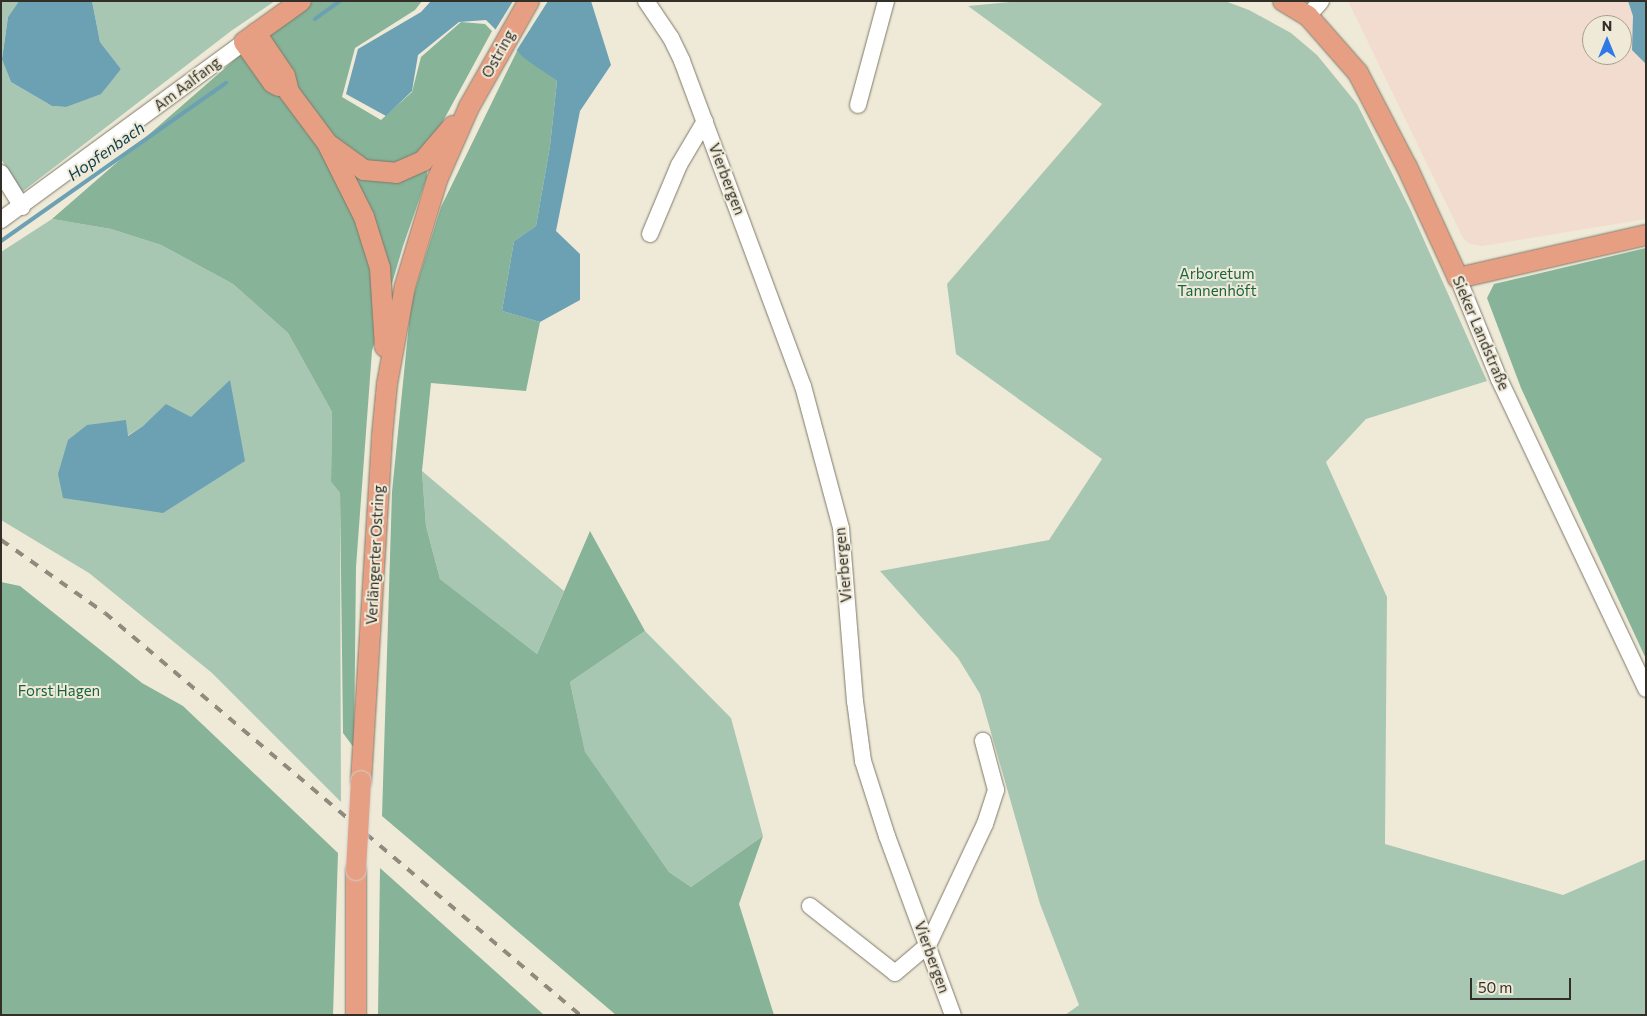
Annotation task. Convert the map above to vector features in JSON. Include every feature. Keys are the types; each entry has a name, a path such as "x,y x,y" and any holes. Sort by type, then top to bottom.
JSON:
{"main road":[{"name":"Am Aalfang","path":"250,38 301,1"},
{"name":"Ostring","path":"469,108 529,1"},
{"name":"Sieker Landstraße","path":"1283,1 1308,16 1346,56 1376,102 1458,278"},
{"path":"250,38 273,83 289,92 327,143 364,217 376,251 382,287 387,384"},
{"path":"327,143 364,170 396,173 423,161 469,108"},
{"name":"Verlängerter Ostring","path":"356,1015 356,870 387,384 414,251 437,180 469,108"},
{"path":"1458,278 1646,235"}],"street":[{"path":"858,105 886,1"},
{"path":"1308,16 1322,1"},
{"name":"Vierbergen","path":"650,4 671,38 705,122 803,386 841,528 855,701 863,761 887,836 953,1015"},
{"name":"Am Aalfang","path":"1,220 22,207 250,38"},
{"name":"Vierbergen","path":"650,234 679,165 705,122"},
{"path":"1,173 22,207"},
{"name":"Sieker Landstraße","path":"1458,278 1499,379 1646,690"},
{"path":"810,906 895,973 928,945 985,824 996,790 983,742"}],"shaded area":[{"path":"1348,1 1646,1 1646,219 1482,246 1470,244 1463,238"}],"green space":[{"path":"1,1 19,1 8,17 2,58 11,82 52,106 66,107 112,79 121,69 100,42 92,1 275,1 231,31 22,192 1,159"},
{"path":"313,1 422,1 415,10 355,48 342,97 381,120 412,92 421,57 461,22 485,24 492,31 429,147 427,177 403,246 372,351 356,567 354,748 343,733 340,493 331,482 332,412 288,333 233,284 161,245 111,229 52,219 240,55"},
{"name":"Arboretum Tannenhöft","path":"1021,1 1225,1 1249,10 1291,33 1317,55 1357,104 1411,211 1487,381 1366,419 1326,462 1387,597 1385,844 1563,895 1646,859 1646,1015 1065,1015 1079,1005 1040,904 980,694 958,658 880,571 1049,540 1102,459 956,354 947,284 1102,104 968,6"},
{"path":"517,51 557,81 550,146 536,226 514,241 502,311 540,322 526,391 431,383 422,471 426,526 440,579 537,654 590,531 645,631 570,682 585,752 669,872 691,887 763,836 739,904 774,1015 616,1015 382,816 392,492 411,303 441,207"},
{"path":"52,219 111,229 161,245 233,284 288,333 332,412 331,482 340,493 341,802 212,673 89,573 1,520 1,252","holes":["166,405 191,418 58,474 126,420 127,436 143,426"]},
{"path":"1646,248 1646,659 1521,388 1487,298 1494,284"},
{"path":"422,471 564,591 537,654 440,579 426,526"},
{"name":"Forst Hagen","path":"1,582 20,586 142,683 183,706 338,853 333,1015 1,1015"},
{"path":"645,631 731,718 763,836 691,887 669,872 585,753 570,682"},
{"path":"380,868 544,1015 378,1015"}],"water":[{"path":"19,1 92,1 100,42 121,69 101,94 66,107 52,106 11,82 2,59 8,17"},
{"path":"431,1 591,1 611,65 580,111 556,231 580,254 580,300 540,322 502,311 514,241 536,226 550,146 557,81 524,58 486,20 459,22 418,55 412,91 386,116 346,94 358,49 421,12"},
{"path":"1628,1 1646,1 1646,64 1632,50 1633,16"},
{"path":"230,380 245,461 163,513 63,498 58,474 68,440 87,425 126,420 128,436 143,426 166,404 191,417"}],"pier":[{"path":"513,1 548,1 515,53 494,32"}],"waterway":[{"name":"Hopfenbach","path":"315,19 340,1"},
{"name":"Hopfenbach","path":"1,241 226,83"}],"railway":[{"path":"1,540 105,613 580,1015"}]}
